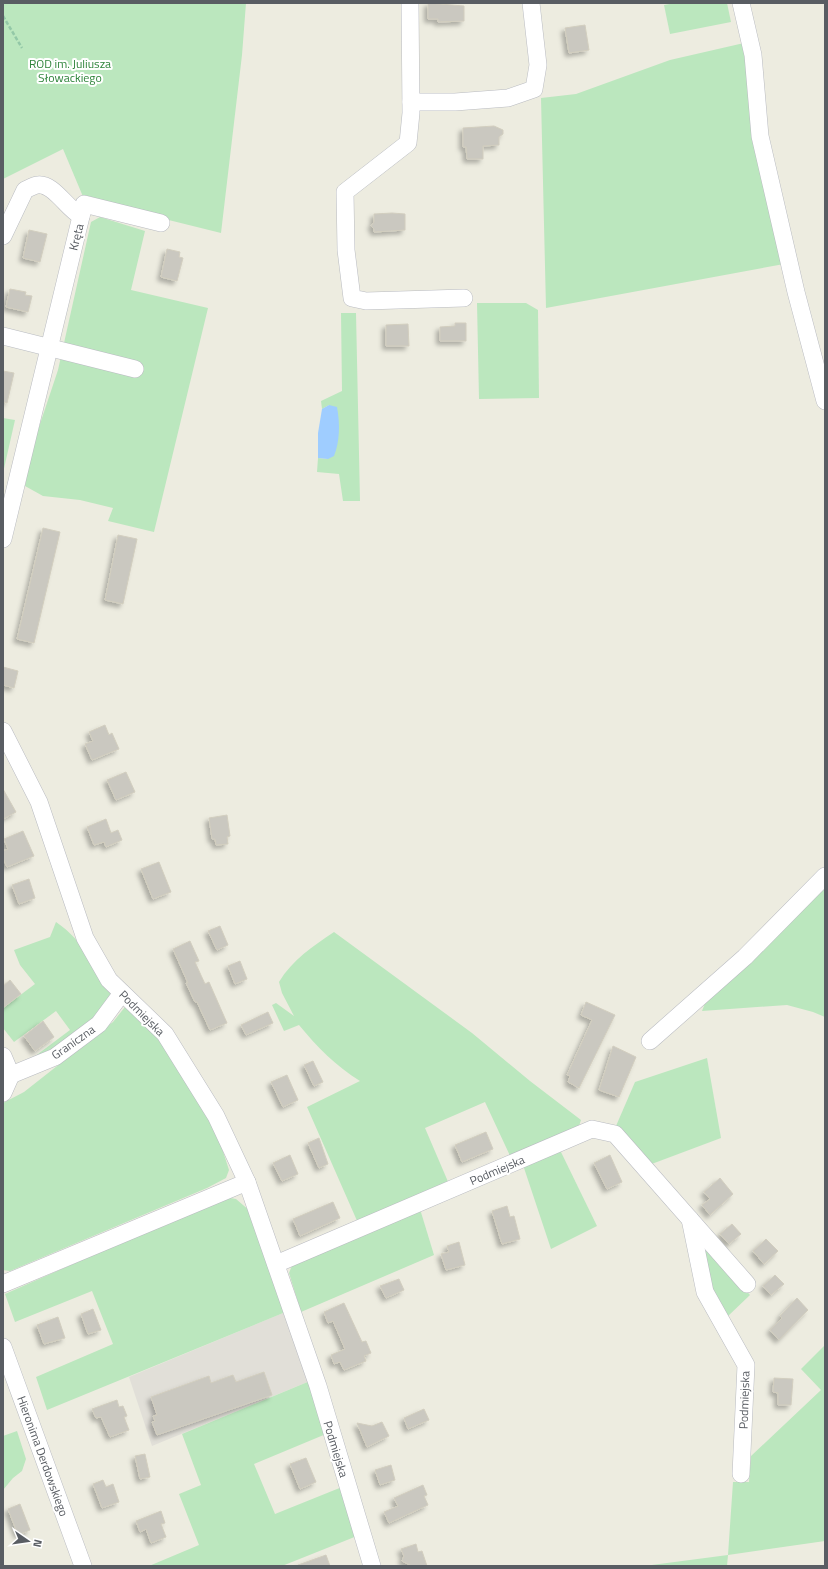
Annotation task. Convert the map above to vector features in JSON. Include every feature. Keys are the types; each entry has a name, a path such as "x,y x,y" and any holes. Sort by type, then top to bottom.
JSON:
{"street":[{"path":"410,3 411,102 408,143 345,192 346,250 352,298 366,301 464,298"},
{"path":"411,102 455,102 508,98 534,89 538,65 531,3"},
{"path":"741,3 753,55 760,136 796,292 825,401"},
{"path":"3,236 25,190 38,184 49,187 73,212 81,216"},
{"name":"Kręta","path":"3,539 84,204 161,223"},
{"path":"3,336 49,346 135,369"},
{"name":"Podmiejska","path":"3,731 39,802 85,938 109,980 165,1034 216,1116 247,1182 318,1386 372,1566"},
{"path":"650,1041 745,957 825,876"},
{"name":"Graniczna","path":"11,1075 55,1057 99,1024 122,993"},
{"path":"3,1056 11,1075 3,1093"},
{"name":"Podmiejska","path":"276,1264 592,1129 615,1134 747,1284"},
{"path":"3,1284 247,1182"},
{"name":"Podmiejska","path":"690,1219 705,1292 746,1366 742,1474"},
{"name":"Hieronima Derdowskiego","path":"5,1358 83,1566"}],"path":[{"path":"3,16 22,48"}],"shaded area":[{"path":"288,1311 310,1381 152,1446 129,1377"}],"green space":[{"name":"ROD im. Juliusza Słowackiego","path":"3,3 246,3 242,55 221,233 84,199 63,149 3,179"},
{"path":"675,3 727,3 731,22 670,34 664,5"},
{"path":"744,43 784,264 546,308 541,98 576,94 670,60"},
{"path":"100,217 145,231 131,290 208,308 154,532 108,521 113,508 80,500 43,496 25,486 32,448 58,370 91,222"},
{"path":"477,303 526,303 538,310 539,398 479,399"},
{"path":"341,313 356,313 360,501 343,501 339,474 317,472 318,458 328,459 329,405 322,409 321,401 342,391"},
{"path":"3,418 15,420 3,473"},
{"path":"825,881 825,1017 787,1005 702,1011 714,980"},
{"path":"56,922 75,938 90,957 114,999 65,1045 34,1057 70,1030 56,1011 14,1042 3,1028 3,1008 35,984 20,965 14,950 50,937"},
{"path":"334,932 472,1033 530,1081 581,1120 578,1129 511,1158 485,1102 425,1128 449,1184 358,1223 307,1107 360,1081 327,1056 299,1025 284,1031 272,1005 276,1003 294,1016 282,993 279,982 297,960"},
{"path":"125,1007 163,1041 184,1072 220,1142 229,1170 226,1178 207,1188 10,1271 3,1270 3,1103 24,1092 113,1022"},
{"path":"707,1058 721,1138 649,1165 616,1126 635,1082"},
{"path":"560,1150 597,1226 551,1249 523,1165"},
{"path":"225,1197 236,1199 250,1211 288,1311 47,1410 36,1377 113,1344 92,1291 15,1322 5,1294"},
{"path":"420,1209 434,1255 301,1312 289,1273 293,1263"},
{"path":"699,1238 750,1295 727,1317 708,1285"},
{"path":"825,1345 825,1541 728,1555 733,1482 749,1482 751,1456 821,1390 801,1369"},
{"path":"310,1381 326,1434 254,1464 275,1514 342,1487 357,1536 282,1566 149,1566 199,1545 179,1494 201,1485 182,1434"},
{"path":"17,1431 26,1459 22,1471 13,1478 3,1490 3,1436"},
{"path":"728,1555 727,1566 644,1566"}],"water":[{"path":"329,405 337,407 339,426 337,444 334,456 328,459 318,458 318,433 322,409"}],"building":[{"path":"428,3 464,6 464,21 438,22 438,19 428,19"},
{"path":"585,25 589,50 569,53 565,28"},
{"path":"494,126 503,130 503,134 499,137 499,145 483,146 483,159 467,159 466,147 463,147 463,128"},
{"path":"374,214 405,214 405,230 374,232 374,229 371,226 374,222"},
{"path":"29,230 47,234 40,262 23,258"},
{"path":"167,249 180,252 179,257 183,258 177,281 161,277"},
{"path":"10,289 26,292 25,295 32,296 28,312 6,307"},
{"path":"455,323 466,323 466,341 440,341 440,327 455,326"},
{"path":"408,324 409,346 386,346 386,325"},
{"path":"3,371 14,373 7,403 3,402"},
{"path":"43,528 60,532 34,643 17,639"},
{"path":"118,535 137,539 123,604 105,600"},
{"path":"3,667 18,671 14,688 3,685"},
{"path":"105,725 109,735 112,733 119,749 92,760 85,744 93,741 89,732"},
{"path":"126,772 135,792 116,800 107,780"},
{"path":"3,789 16,812 3,819"},
{"path":"227,815 230,836 227,837 228,844 216,845 215,839 212,839 209,818"},
{"path":"106,819 111,833 118,830 122,840 106,847 104,842 94,845 87,827"},
{"path":"23,831 34,856 7,867 3,858 3,851 8,849 4,839"},
{"path":"159,862 171,892 153,899 141,869"},
{"path":"29,879 35,898 19,904 12,885"},
{"path":"220,926 228,945 217,950 208,931"},
{"path":"190,941 199,961 195,962 205,984 209,982 227,1023 210,1030 186,983 188,983 173,949"},
{"path":"240,961 247,979 235,984 228,966"},
{"path":"10,980 21,994 3,1008 3,986"},
{"path":"586,1002 615,1015 579,1088 568,1082 570,1076 567,1075 592,1020 581,1015"},
{"path":"268,1012 273,1023 246,1035 241,1025"},
{"path":"43,1021 54,1037 35,1051 24,1036"},
{"path":"613,1046 636,1057 619,1097 599,1090"},
{"path":"313,1061 323,1082 314,1086 304,1065"},
{"path":"287,1075 298,1100 283,1107 271,1082"},
{"path":"486,1132 493,1149 462,1162 455,1145"},
{"path":"319,1138 328,1164 319,1168 308,1143"},
{"path":"290,1155 298,1174 282,1181 273,1163"},
{"path":"610,1155 622,1182 607,1189 594,1163"},
{"path":"720,1178 733,1194 710,1215 702,1205 710,1199 704,1192"},
{"path":"333,1202 340,1218 300,1236 293,1219"},
{"path":"507,1206 510,1217 514,1216 520,1239 502,1244 492,1211"},
{"path":"732,1224 741,1234 729,1244 720,1234"},
{"path":"766,1239 778,1251 764,1264 753,1251"},
{"path":"459,1242 465,1265 446,1270 441,1254 449,1252 447,1246"},
{"path":"775,1275 784,1284 771,1295 763,1286"},
{"path":"399,1279 404,1290 386,1298 380,1286"},
{"path":"797,1298 808,1310 779,1340 770,1330 782,1318 780,1316"},
{"path":"344,1303 362,1342 366,1341 371,1353 364,1356 366,1361 344,1370 340,1362 334,1364 331,1355 345,1349 333,1321 328,1323 324,1312"},
{"path":"93,1309 101,1330 88,1334 81,1314"},
{"path":"58,1317 65,1338 44,1344 37,1325"},
{"path":"264,1372 272,1395 157,1435 152,1422 155,1421 153,1416 157,1415 151,1397 209,1376 211,1383 233,1375 236,1382"},
{"path":"774,1378 793,1379 791,1405 778,1405 778,1393 773,1392"},
{"path":"117,1400 119,1407 123,1406 127,1416 124,1417 129,1430 110,1437 101,1417 96,1418 92,1409"},
{"path":"424,1409 429,1420 408,1429 404,1418"},
{"path":"382,1422 389,1436 367,1447 357,1423 372,1426"},
{"path":"145,1454 150,1477 140,1479 135,1456"},
{"path":"306,1458 316,1482 300,1489 290,1464"},
{"path":"391,1465 395,1480 380,1485 375,1470"},
{"path":"103,1480 106,1487 113,1484 119,1502 102,1508 93,1484"},
{"path":"423,1485 427,1495 424,1496 428,1505 389,1523 384,1512 398,1506 394,1498"},
{"path":"20,1504 30,1530 18,1535 8,1509"},
{"path":"161,1511 165,1523 161,1524 166,1537 151,1543 146,1529 140,1532 136,1521"},
{"path":"416,1544 418,1552 422,1551 427,1566 412,1566 402,1561 404,1556 401,1549"},
{"path":"326,1555 330,1566 298,1566 298,1565"}]}
